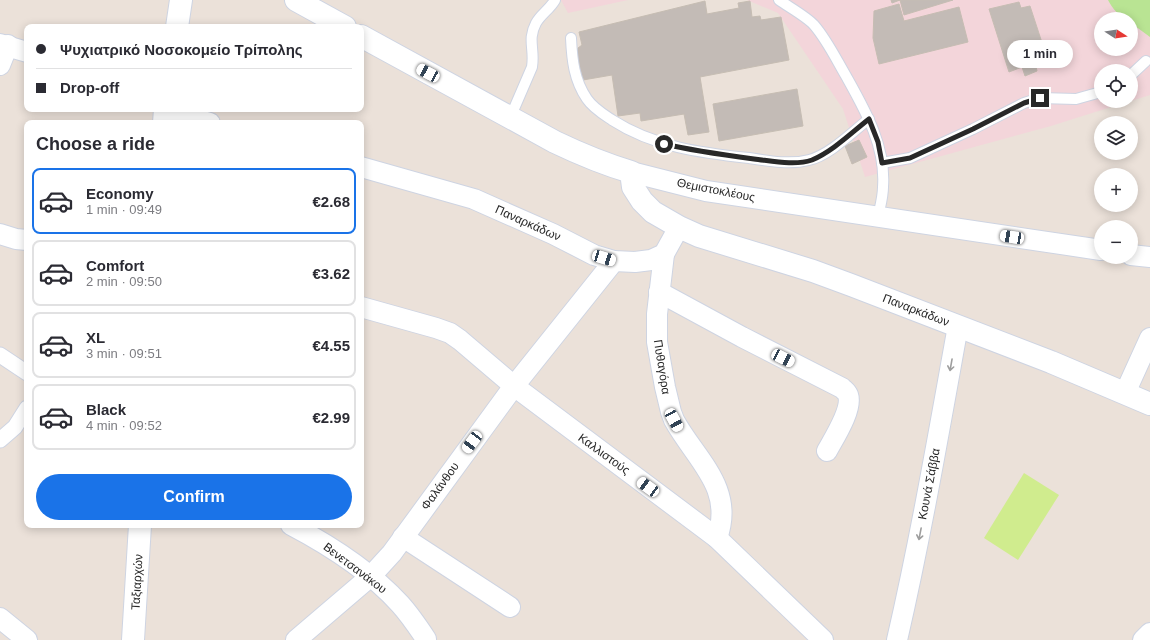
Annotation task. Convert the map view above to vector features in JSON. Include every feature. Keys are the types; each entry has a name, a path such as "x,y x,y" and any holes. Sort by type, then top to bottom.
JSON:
{"street":[{"path":"177,24 181,0"},
{"path":"296,0 340,24"},
{"name":"Θεμιστοκλέους","path":"364,38 555,142 583,156 631,172 706,190 1094,249"},
{"path":"0,65 4,44 24,51"},
{"path":"165,114 195,120"},
{"name":"Παναρκάδων","path":"364,168 474,199 553,234 594,255 614,261 635,262 651,260 664,254"},
{"name":"Παναρκάδων","path":"631,172 633,188 642,201 653,212 679,227 699,236 851,285 1051,362 1150,404"},
{"path":"664,254 679,227"},
{"path":"0,234 24,240"},
{"name":"Πυθαγόρα","path":"664,254 657,314 657,342 660,364 670,412 678,428 716,484 722,513 717,538"},
{"path":"1138,256 1150,257"},
{"name":"Φαλάνθου","path":"296,640 371,576 392,553 514,386 614,261"},
{"path":"659,292 847,392 849,397 847,409 836,437 827,451"},
{"name":"Καλλιστούς","path":"364,308 422,323 450,333 460,340 514,386 717,538 823,640"},
{"name":"Κουνά Σάββα","path":"897,640 911,580 958,326"},
{"path":"1125,393 1150,338"},
{"path":"0,355 24,371"},
{"path":"0,440 15,427 24,413"},
{"name":"Ταξιαρχών","path":"134,640 140,528"},
{"name":"Βενετσανάκου","path":"296,528 334,550 371,576 401,605 426,639"},
{"path":"404,537 510,607"},
{"path":"0,618 27,640"},
{"path":"1143,640 1150,633"}],"lane":[{"path":"510,118 532,67 532,32 537,21 555,0"},
{"path":"779,0 813,24 860,99 878,142 882,163 883,187 878,216"},
{"path":"570,38 573,64 578,84 587,100 600,112 618,124 639,135 664,144 714,154 776,162 797,162 810,160 823,155 869,119"},
{"path":"1138,68 1146,61"},
{"path":"882,163 910,158 973,129 1024,103 1040,98 1076,99 1094,94"}],"shaded area":[{"path":"561,0 628,0 568,13"},
{"path":"747,0 1150,0 1150,95 1138,99 1138,64 1094,64 1094,108 1108,108 1051,126 865,177 843,109 778,13"}],"green space":[{"path":"1108,0 1150,0 1150,37 1138,28 1138,12 1117,12"},
{"path":"1024,473 1059,495 1018,560 984,538"}],"building":[{"path":"891,0 900,0 892,3"},
{"path":"900,0 953,0 904,15"},
{"path":"705,1 707,14 739,8 738,3 750,1 752,17 760,16 761,20 781,17 789,60 700,77 709,132 688,135 684,114 641,121 640,113 618,116 612,75 583,80 576,59 578,48 582,45 579,32"},
{"path":"1019,2 1021,8 1030,6 1047,58 1035,62 1037,71 1025,76 1022,67 1009,72 989,9"},
{"path":"899,4 904,21 959,7 968,42 879,64 873,38 874,11"},
{"path":"797,89 803,126 719,141 713,104"},
{"path":"859,140 867,157 852,164 845,146"}],"route":[{"path":"664,144 714,154 776,162 797,162 810,160 823,155 869,119 878,142 882,163 910,158 973,129 1024,103 1040,98"}]}
